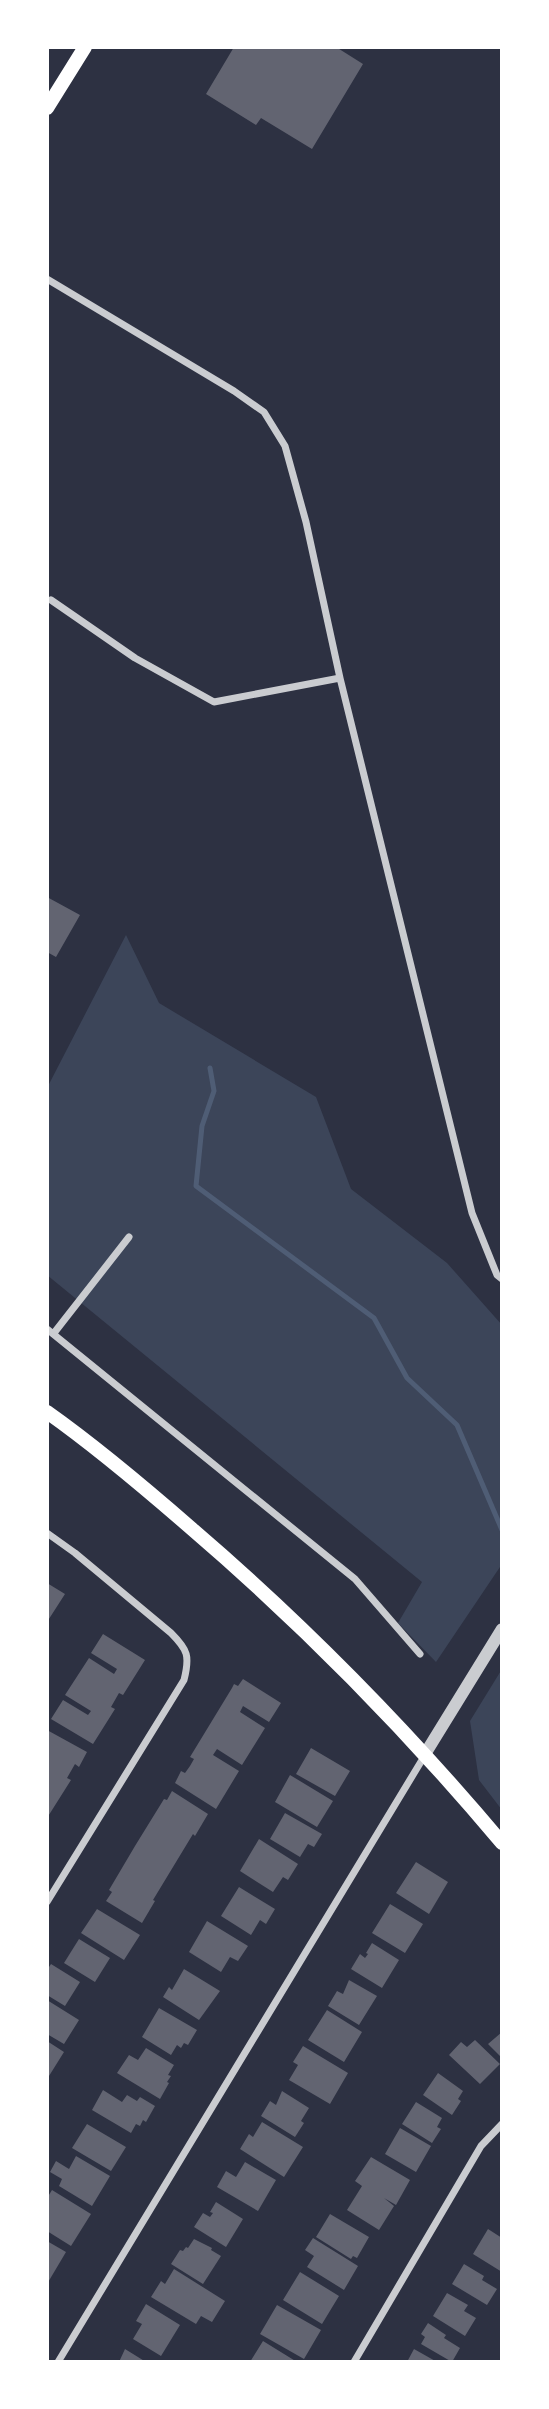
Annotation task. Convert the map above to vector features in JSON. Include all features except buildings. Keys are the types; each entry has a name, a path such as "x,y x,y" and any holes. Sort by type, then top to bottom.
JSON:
{"main road":[{"path":"47,108 85,47"},
{"path":"47,1412 147,1489 246,1575 339,1662 425,1754 502,1843"}],"street":[{"path":"47,279 234,391 264,412 285,446 306,522 340,678 472,1213 497,1275 502,1279"},
{"path":"51,600 135,658 214,702 340,678"},
{"path":"129,1237 51,1331 355,1579 420,1654"},
{"path":"47,1533 171,1633 185,1647 188,1663 184,1680 47,1902"},
{"path":"58,2362 502,1629"},
{"path":"354,2362 481,2146 502,2124"}],"shaded area":[{"path":"126,935 159,1003 316,1097 351,1189 447,1263 502,1325 502,1564 436,1662 398,1623 422,1582 47,1275 47,1088"},
{"path":"502,1669 502,1810 479,1780 470,1721"}],"waterway":[{"path":"210,1068 214,1091 202,1126 196,1186 374,1318 407,1378 457,1425 502,1530"}]}
